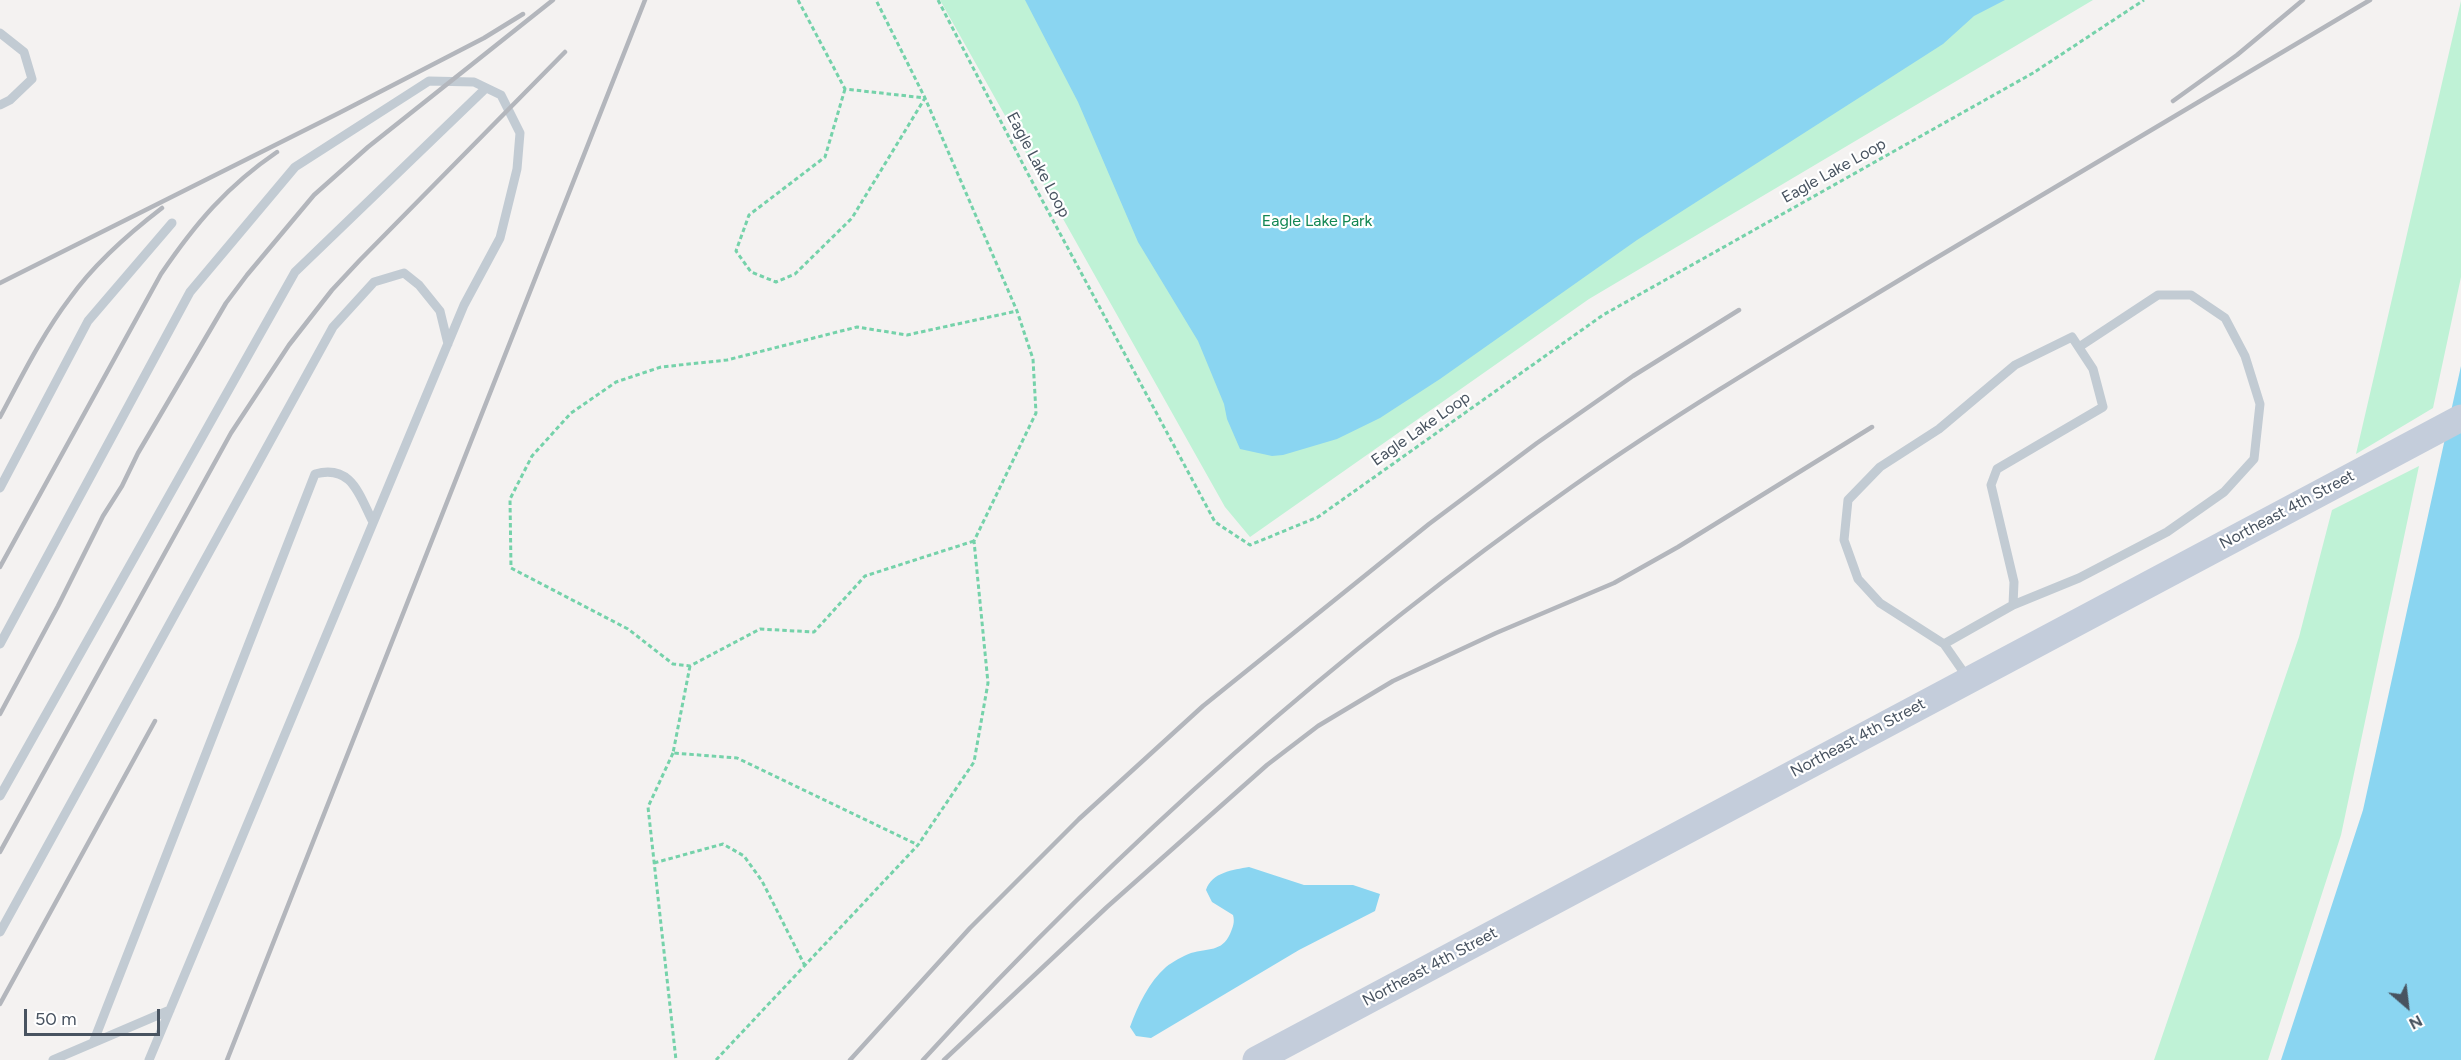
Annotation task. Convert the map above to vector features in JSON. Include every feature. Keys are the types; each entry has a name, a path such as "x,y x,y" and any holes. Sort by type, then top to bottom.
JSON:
{"street":[{"name":"Northeast 4th Street","path":"1256,1060 2461,418"}],"lane":[{"path":"0,33 24,52 32,79 10,100 0,105"},
{"path":"0,644 190,292 295,167 429,81 474,82 501,95 520,133 516,169 500,238 464,305 149,1060"},
{"path":"0,796 295,272 486,88"},
{"path":"0,488 88,321 172,223"},
{"path":"0,932 333,327 374,282 404,273 419,285 440,311 448,344"},
{"path":"1944,644 2013,604 2079,578 2167,532 2224,492 2254,459 2260,405 2246,356 2226,318 2191,295 2158,296 2079,347"},
{"path":"1968,679 1944,644 1880,603 1858,579 1844,540 1848,500 1880,467 1939,429 2014,365 2072,337 2093,369 2103,407 1997,469 1991,485 2014,582 2013,604"},
{"path":"93,1043 315,474 328,470 344,475 355,487 373,522"},
{"path":"53,1060 170,1010"}],"path":[{"path":"798,0 845,89 825,157 749,215 736,251 751,272 776,282 795,274 852,218 925,98"},
{"path":"716,1060 918,844 974,762 988,683 974,541 1036,413 1033,359 1017,311 925,98 876,0"},
{"name":"Eagle Lake Loop","path":"938,0 1215,522 1250,545 1318,517 1603,315 2033,73 2144,0"},
{"path":"845,89 925,98"},
{"path":"974,541 865,576 814,632 760,629 690,666 673,664 628,629 511,568 510,499 532,456 570,413 616,382 661,368 727,360 857,327 907,335 1017,311"},
{"path":"676,1060 648,807 672,753 690,666"},
{"path":"672,753 736,758 918,844"},
{"path":"654,863 723,844 744,856 762,881 805,966"}],"green space":[{"name":"Eagle Lake Park","path":"940,0 2093,0 1589,299 1250,537 1225,507"},
{"path":"2461,1 2461,277 2433,408 2356,454"},
{"path":"2419,466 2341,835 2268,1060 2154,1060 2299,637 2332,510"}],"water":[{"name":"Eagle Lake Park","path":"1025,0 2005,0 1974,16 1943,44 1637,240 1440,379 1380,418 1337,439 1283,455 1272,456 1240,449 1198,341 1138,242 1078,102"},
{"path":"2461,366 2461,1060 2281,1060 2363,810"},
{"path":"1249,867 1304,885 1353,885 1380,894 1375,911 1299,950 1151,1038 1136,1036 1130,1027 1145,994 1160,973 1171,963 1188,954 1219,947 1230,934 1233,915 1212,902 1206,890 1209,884 1224,873"}],"railway":[{"path":"0,714 138,453 226,303 247,275 314,195 368,147 553,0"},
{"path":"227,1060 645,0"},
{"path":"2173,101 2237,55 2303,0"},
{"path":"923,1060 1074,904 1232,755 1399,616 1485,550 1616,456 1748,372 2370,0"},
{"path":"0,283 339,113 484,38 523,14"},
{"path":"0,852 231,433 289,345 332,290 360,260 565,52"},
{"path":"0,567 161,274 199,222 227,192 277,152"},
{"path":"0,417 41,341 80,285 113,250 162,208"},
{"path":"850,1060 970,928 1079,819 1203,706 1429,524 1537,443 1633,376 1739,310"},
{"path":"944,1060 1107,907 1267,765 1318,726 1393,681 1496,633 1614,583 1678,547 1872,427"},
{"path":"0,1004 155,721"}]}
